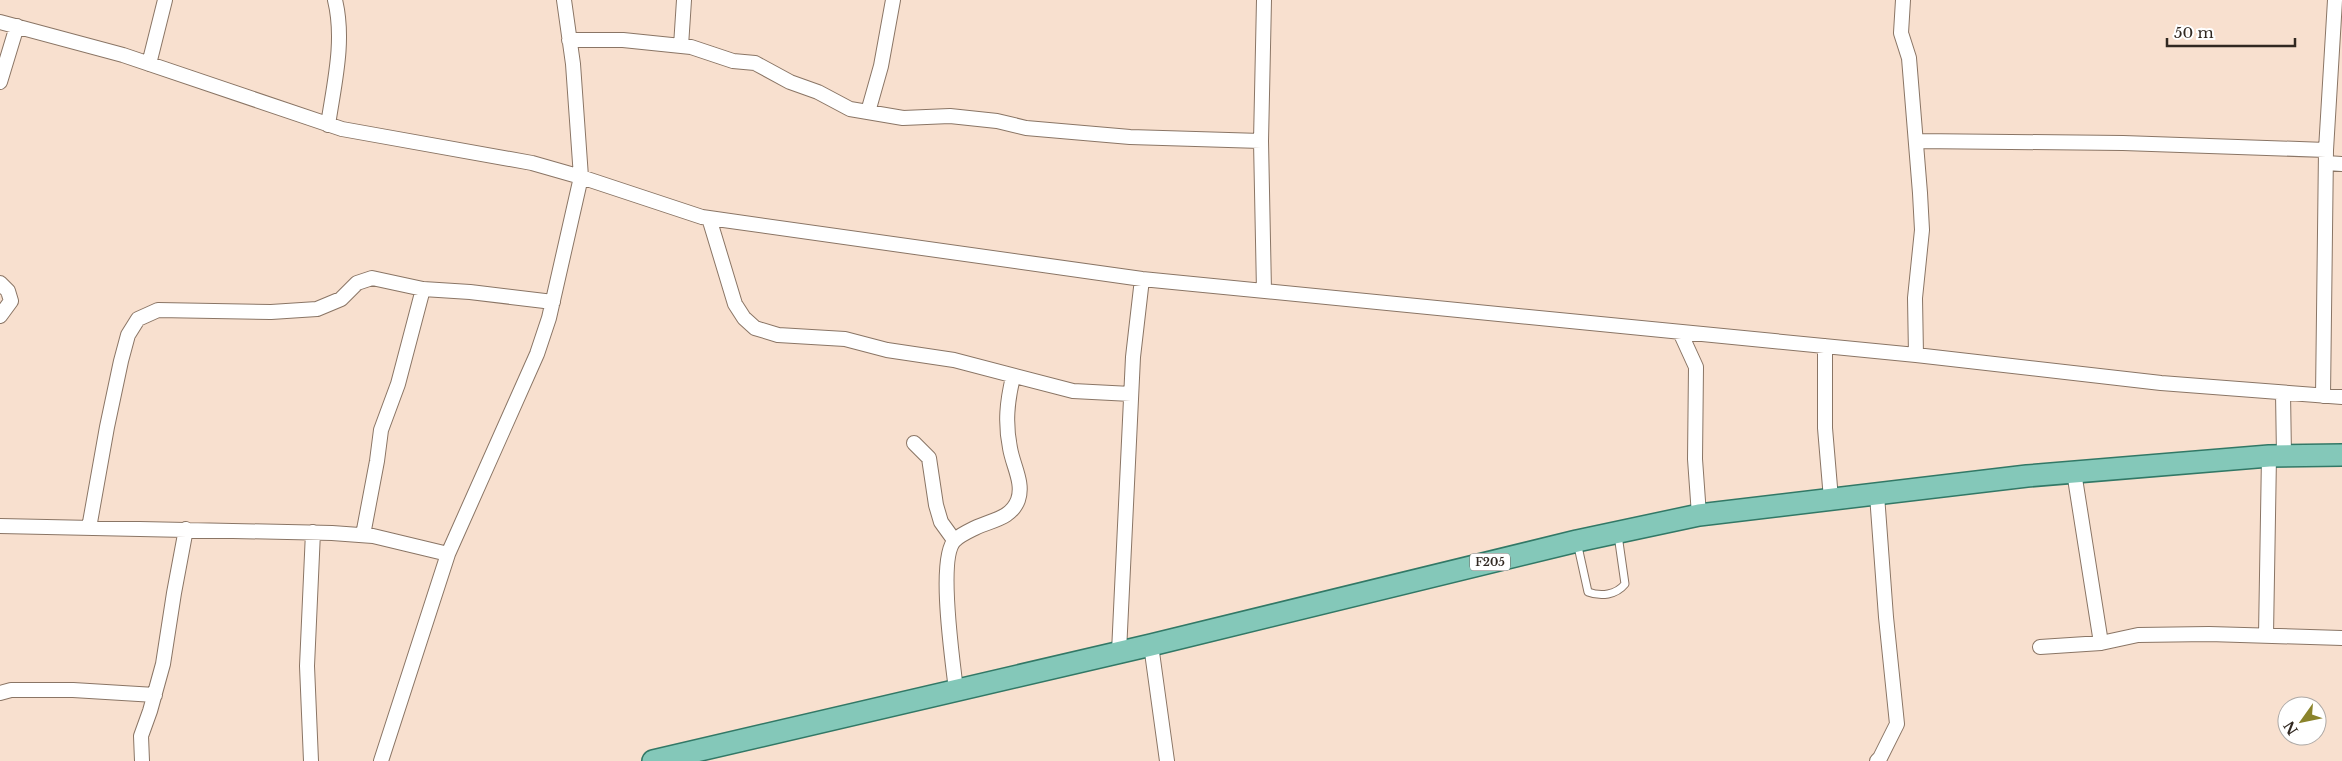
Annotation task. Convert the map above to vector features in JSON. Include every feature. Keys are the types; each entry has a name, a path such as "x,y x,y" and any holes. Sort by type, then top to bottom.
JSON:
{"main road":[{"name":"F205","path":"653,761 1151,645 1577,541 1699,515 2027,476 2276,456 2342,454"}],"street":[{"path":"149,64 165,0"},
{"path":"328,125 334,80 339,61 338,13 334,0"},
{"path":"381,761 448,554 537,354 553,302 581,177 564,0"},
{"path":"681,46 684,0"},
{"path":"868,112 881,66 894,0"},
{"path":"1264,0 1262,141 1264,291"},
{"path":"1903,0 1901,33 1909,58 1917,141 1922,230 1915,298 1916,355"},
{"path":"2323,396 2326,156 2335,0"},
{"path":"0,22 149,64 328,125 444,149 532,163 709,218 1142,279 1916,355 2161,383 2342,397"},
{"path":"0,82 17,26"},
{"path":"569,40 623,40 691,47 732,61 755,63 790,82 818,92 850,108 903,118 950,116 996,121 1026,128 1130,137 1262,141"},
{"path":"1917,141 2123,143 2326,156 2342,164"},
{"path":"709,218 735,304 744,318 755,328 778,335 845,339 887,350 954,360 1013,377 1073,391 1131,394"},
{"path":"89,528 106,426 128,335 138,320 158,310 271,312 317,309 341,299 357,283 372,278 423,289 470,292 553,302"},
{"path":"1119,652 1131,394 1135,330 1142,279"},
{"path":"0,283 8,291 11,301 0,316"},
{"path":"363,535 381,430 398,384 423,289"},
{"path":"1680,332 1696,367 1695,459 1699,515"},
{"path":"1824,346 1825,428 1831,499"},
{"path":"956,690 946,576 950,550 954,540 991,521 1005,517 1013,510 1018,499 1020,485 1010,448 1006,407 1013,377"},
{"path":"2266,636 2276,456 2283,393"},
{"path":"914,443 929,458 936,505 941,522 954,540"},
{"path":"2074,472 2101,643"},
{"path":"1877,495 1887,625 1898,724 1877,761"},
{"path":"0,526 314,532 363,535 448,554"},
{"path":"142,761 141,736 163,664 186,529"},
{"path":"311,761 307,666 314,532"},
{"path":"2040,647 2101,643 2138,636 2209,634 2342,638"},
{"path":"1151,645 1167,761"},
{"path":"0,693 11,690 73,690 155,695"}],"lane":[{"path":"1577,541 1588,592 1598,596 1619,591 1625,584 1618,532"}]}
